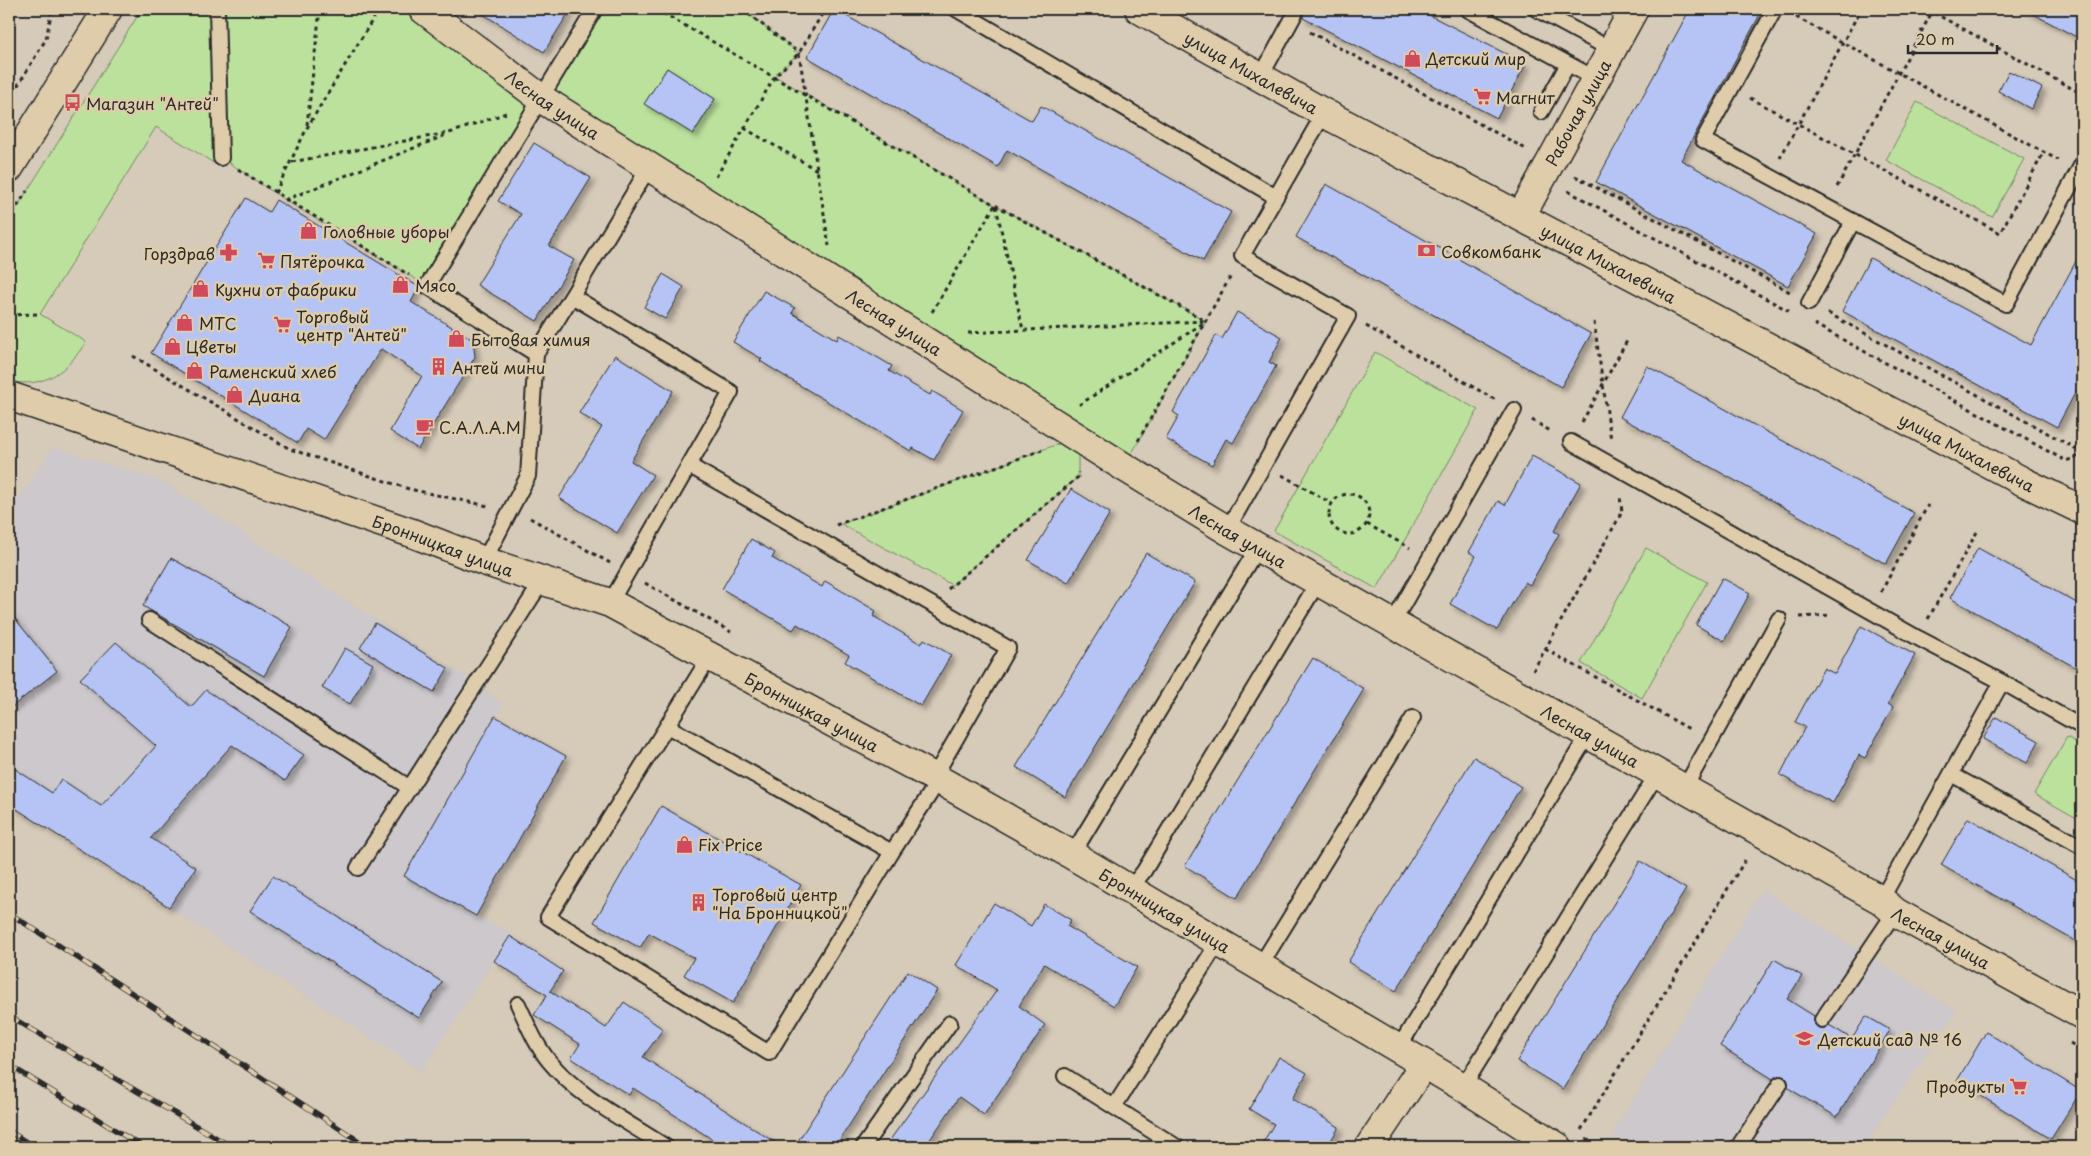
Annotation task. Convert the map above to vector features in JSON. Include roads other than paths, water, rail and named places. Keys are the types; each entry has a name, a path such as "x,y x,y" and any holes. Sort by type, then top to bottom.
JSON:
{"street":[{"path":"12,156 108,9"},
{"name":"улица Михалевича","path":"1139,9 1324,113 2024,482 2081,508"},
{"name":"Рабочая улица","path":"1521,216 1634,9"},
{"name":"Лесная улица","path":"439,14 542,99 1124,467 1227,530 2082,1015"},
{"name":"Бронницкая улица","path":"9,396 412,533 484,561 610,603 936,779 1072,855 1463,1087 1558,1147"},
{"path":"1369,1147 1424,1064"}],"lane":[{"path":"217,9 221,158"},
{"path":"536,354 427,286 595,9"},
{"path":"956,9 1276,197"},
{"path":"1467,9 1596,79"},
{"path":"1536,9 1612,50"},
{"path":"1782,11 1732,88 1704,140 2006,304 2080,168"},
{"path":"1260,78 1293,18"},
{"path":"1541,112 1568,64"},
{"path":"1227,530 1348,316 1242,256 1324,113"},
{"path":"484,561 528,476 536,354 649,167"},
{"path":"1809,303 1853,221"},
{"path":"572,296 731,392 610,603"},
{"path":"1392,624 1514,410"},
{"path":"1571,442 1918,638 2082,727"},
{"path":"690,466 1008,648 936,779 769,1053 548,917 709,658"},
{"path":"1072,855 1258,547"},
{"path":"358,868 543,580"},
{"path":"1130,890 1144,871 1318,582"},
{"path":"1684,789 1779,619"},
{"path":"149,620 410,788"},
{"path":"1822,1020 1888,906 1951,774 2002,682"},
{"path":"1260,966 1413,718"},
{"path":"666,726 892,852"},
{"path":"1398,1049 1588,735"},
{"path":"1463,1087 1657,774"},
{"path":"1951,774 2082,847"},
{"path":"1114,1107 1219,941"},
{"path":"518,1004 537,1044 556,1069 592,1099 666,1147"},
{"path":"863,1147 950,1022"},
{"path":"1065,1076 1177,1147"},
{"path":"1738,1147 1780,1084"}],"railway":[{"path":"9,913 368,1147"},
{"path":"9,1016 232,1147"},
{"path":"9,1065 143,1147"},
{"path":"9,1131 34,1147"}],"place":[{"name":"Детский мир","path":"1412,58"},
{"name":"Магнит","path":"1482,97"},
{"name":"Магазин \"Антей\"","path":"72,103"},
{"name":"Головные уборы","path":"309,231"},
{"name":"Совкомбанк","path":"1427,251"},
{"name":"Горздрав","path":"229,253"},
{"name":"Пятёрочка","path":"266,261"},
{"name":"Мясо","path":"401,285"},
{"name":"Кухни от фабрики","path":"201,289"},
{"name":"МТС","path":"185,323"},
{"name":"Торговый центр \"Антей\"","path":"282,325"},
{"name":"Бытовая химия","path":"457,339"},
{"name":"Цветы","path":"172,346"},
{"name":"Антей мини","path":"438,367"},
{"name":"Раменский хлеб","path":"195,371"},
{"name":"Диана","path":"235,395"},
{"name":"С.А.Л.А.М","path":"425,427"},
{"name":"Fix Price","path":"684,844"},
{"name":"Торговый центр \"На Бронницкой\"","path":"698,903"},
{"name":"Детский сад № 16","path":"1804,1039"},
{"name":"Продукты","path":"2019,1086"}]}
